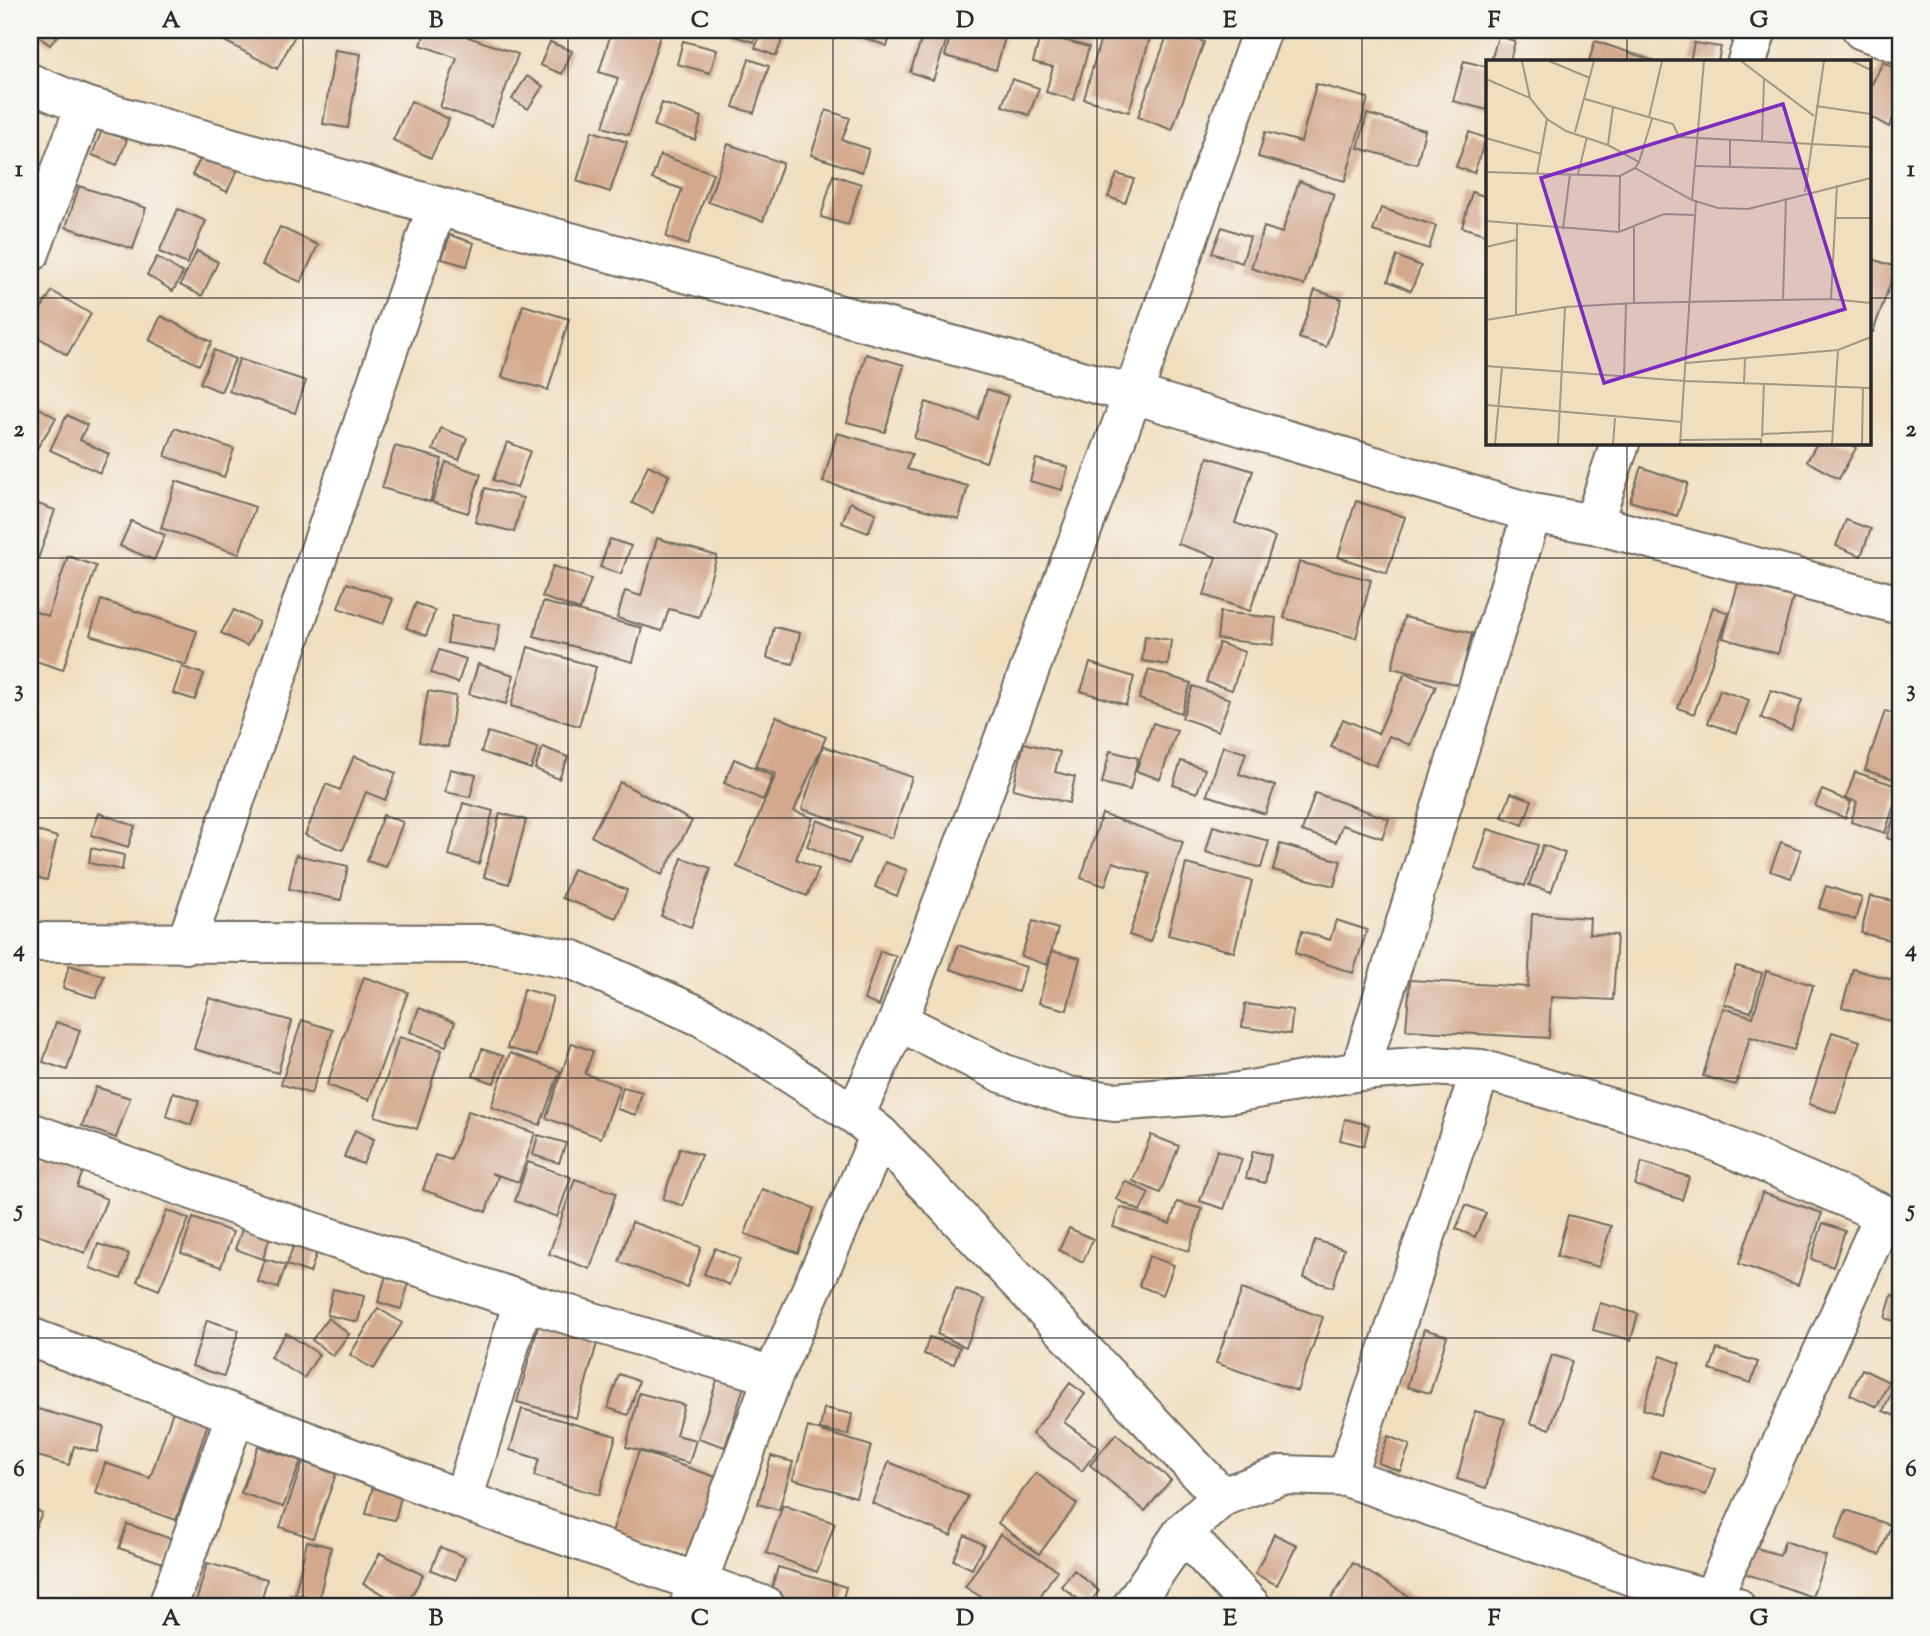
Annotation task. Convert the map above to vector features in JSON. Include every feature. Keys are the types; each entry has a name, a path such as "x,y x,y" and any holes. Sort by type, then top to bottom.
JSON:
{"street":[{"path":"694,1595 867,1125 898,1021 1133,394 1262,30"},
{"path":"1747,60 1758,30"},
{"path":"1862,30 1900,44"},
{"path":"30,83 85,106 438,206 1133,394 1532,513 1593,524 1900,605"},
{"path":"30,253 85,106"},
{"path":"186,944 438,206"},
{"path":"1593,524 1620,444"},
{"path":"1360,1071 1532,513"},
{"path":"30,944 492,944 573,960 704,1018 867,1125 1222,1496"},
{"path":"898,1021 1002,1073 1068,1096 1114,1102 1233,1093 1360,1071 1430,1066 1481,1069 1698,1134 1892,1218 1723,1602 1642,1594 1346,1477 1282,1475 1222,1496 1183,1532 1132,1606"},
{"path":"1346,1477 1481,1069"},
{"path":"30,1132 265,1216 523,1301 773,1376"},
{"path":"463,1500 523,1301"},
{"path":"30,1336 235,1416 463,1500 694,1595 765,1606"},
{"path":"168,1606 235,1416"},
{"path":"1183,1532 1251,1606"}],"building":[{"path":"30,30 62,30 50,45"},
{"path":"204,30 298,30 277,69"},
{"path":"426,30 471,30 468,37 518,54 492,126 440,107 457,58 421,45"},
{"path":"612,30 650,30 661,33 629,135 603,127 618,78 599,72"},
{"path":"713,30 757,30 754,42"},
{"path":"762,30 784,35 776,56 755,48"},
{"path":"842,30 893,30 887,46"},
{"path":"925,30 950,30 933,80 910,72"},
{"path":"952,30 1007,30 996,70 945,56"},
{"path":"1103,30 1152,30 1129,112 1084,99"},
{"path":"1169,30 1204,42 1172,130 1138,117"},
{"path":"1041,34 1089,47 1074,100 1046,92 1053,67 1033,62"},
{"path":"1498,36 1515,41 1510,60 1491,60"},
{"path":"683,41 717,50 710,73 677,64"},
{"path":"1595,41 1652,60 1589,60"},
{"path":"550,42 572,51 562,74 540,65"},
{"path":"1694,43 1721,47 1718,60 1690,60"},
{"path":"335,50 361,54 348,128 323,124"},
{"path":"749,59 769,66 754,113 733,107"},
{"path":"1464,61 1486,67 1486,110 1453,101"},
{"path":"1883,62 1900,71 1900,105 1889,127 1870,117 1870,88"},
{"path":"527,76 543,86 528,109 512,99"},
{"path":"1012,79 1039,88 1029,115 1002,106"},
{"path":"1316,84 1368,98 1345,181 1258,157 1265,132 1301,142"},
{"path":"411,101 449,119 431,158 393,140"},
{"path":"662,103 702,117 695,140 654,126"},
{"path":"826,110 850,118 842,140 869,149 862,172 811,155"},
{"path":"1367,114 1425,130 1417,164 1358,148"},
{"path":"102,130 127,140 117,165 92,155"},
{"path":"592,131 627,142 610,192 577,181"},
{"path":"1469,132 1486,138 1474,173 1456,167"},
{"path":"728,144 783,163 763,221 708,202"},
{"path":"206,148 240,165 227,192 192,175"},
{"path":"660,155 713,173 688,245 666,237 682,189 652,179"},
{"path":"1117,174 1134,179 1125,203 1108,197"},
{"path":"833,175 861,184 848,225 821,217"},
{"path":"1299,181 1334,194 1304,285 1251,268 1264,227 1282,233"},
{"path":"79,186 146,208 133,249 66,227"},
{"path":"1472,192 1486,197 1486,235 1462,227"},
{"path":"1381,208 1436,226 1429,249 1373,231"},
{"path":"178,209 206,221 187,264 159,252"},
{"path":"280,227 318,245 301,282 262,265"},
{"path":"1222,227 1250,237 1242,263 1212,253"},
{"path":"450,235 474,243 467,266 442,259"},
{"path":"197,251 218,262 202,296 180,285"},
{"path":"1397,256 1421,266 1411,291 1388,281"},
{"path":"157,257 183,273 173,291 147,275"},
{"path":"1870,258 1896,267 1873,332 1870,330"},
{"path":"1315,290 1342,299 1326,347 1299,338"},
{"path":"52,291 91,314 67,355 30,332 30,327"},
{"path":"523,305 569,319 548,390 502,377"},
{"path":"161,316 212,342 199,365 149,340"},
{"path":"1897,346 1900,346 1900,375 1892,373"},
{"path":"214,350 235,359 221,392 200,383"},
{"path":"866,354 904,365 885,432 847,422"},
{"path":"239,359 306,381 295,413 229,391"},
{"path":"987,389 1008,396 986,462 914,438 926,402 978,419"},
{"path":"30,402 56,418 36,450 30,446"},
{"path":"67,415 87,425 80,440 109,454 100,473 50,450"},
{"path":"175,428 234,449 224,477 165,456"},
{"path":"441,428 467,438 459,460 433,450"},
{"path":"837,433 912,454 907,469 968,486 959,519 823,482"},
{"path":"507,442 530,451 517,488 493,480"},
{"path":"1816,444 1849,444 1856,448 1839,479 1807,461"},
{"path":"395,446 442,459 430,502 382,488"},
{"path":"1208,457 1253,471 1235,523 1275,537 1250,611 1204,595 1216,557 1178,544"},
{"path":"1036,459 1068,467 1062,490 1030,481"},
{"path":"446,462 481,474 468,513 432,502"},
{"path":"648,465 669,475 653,513 632,503"},
{"path":"1641,467 1688,483 1677,516 1630,501"},
{"path":"176,481 255,507 239,554 161,528"},
{"path":"485,488 523,498 514,532 475,522"},
{"path":"30,501 55,510 38,559 30,556"},
{"path":"1356,501 1405,517 1387,573 1338,557"},
{"path":"850,502 876,513 868,533 842,523"},
{"path":"1846,520 1871,529 1861,556 1836,546"},
{"path":"131,521 165,535 154,560 120,546"},
{"path":"657,538 717,556 699,617 669,609 662,631 617,618 625,591 641,596"},
{"path":"610,539 631,546 621,574 600,567"},
{"path":"68,556 96,566 63,670 30,659 30,610 48,616"},
{"path":"1299,562 1371,580 1356,638 1284,618"},
{"path":"553,566 591,579 580,610 542,597"},
{"path":"1739,580 1794,594 1778,654 1723,638"},
{"path":"347,583 393,599 383,624 338,608"},
{"path":"101,600 197,631 186,665 90,635"},
{"path":"543,602 642,628 633,662 534,636"},
{"path":"416,603 435,611 426,636 406,628"},
{"path":"1713,607 1729,613 1694,714 1678,708"},
{"path":"234,610 259,622 247,646 221,633"},
{"path":"1220,612 1276,618 1273,645 1217,639"},
{"path":"452,616 500,624 495,651 447,643"},
{"path":"1404,617 1472,633 1459,685 1392,668"},
{"path":"774,627 800,633 793,664 767,658"},
{"path":"1145,636 1171,640 1168,665 1142,661"},
{"path":"1219,643 1245,652 1232,690 1206,682"},
{"path":"528,647 596,667 579,726 511,706"},
{"path":"439,650 466,659 458,683 431,673"},
{"path":"1090,663 1134,677 1126,705 1081,691"},
{"path":"478,664 514,675 506,704 469,694"},
{"path":"182,667 204,674 195,700 173,693"},
{"path":"1149,670 1191,683 1181,713 1139,699"},
{"path":"1405,673 1436,686 1410,745 1389,736 1376,766 1331,747 1343,719 1378,734"},
{"path":"1193,686 1230,699 1218,731 1182,718"},
{"path":"1720,690 1749,700 1737,733 1708,723"},
{"path":"1771,690 1802,700 1791,730 1761,718"},
{"path":"428,691 456,696 448,747 419,742"},
{"path":"1885,711 1900,716 1900,781 1865,770"},
{"path":"776,716 826,737 794,811 813,818 796,859 819,869 807,896 737,867 776,774 755,766"},
{"path":"1153,723 1177,731 1160,779 1136,771"},
{"path":"488,732 538,748 531,769 481,752"},
{"path":"1024,743 1060,752 1055,772 1075,777 1069,803 1013,789"},
{"path":"823,746 912,777 892,838 802,809"},
{"path":"1223,746 1246,753 1239,774 1275,786 1265,814 1207,795"},
{"path":"543,747 568,757 559,779 535,769"},
{"path":"1110,751 1138,758 1130,790 1102,783"},
{"path":"354,756 396,773 385,800 366,792 343,850 305,835 326,784 340,790"},
{"path":"734,759 773,776 763,800 724,783"},
{"path":"1181,761 1205,769 1197,793 1173,785"},
{"path":"450,769 476,775 470,797 445,792"},
{"path":"1855,772 1900,787 1885,833 1851,822 1857,802 1846,798"},
{"path":"620,782 692,821 662,875 591,836"},
{"path":"1822,790 1851,802 1845,818 1815,806"},
{"path":"1315,793 1389,819 1382,838 1342,825 1336,842 1302,831"},
{"path":"1511,793 1532,800 1523,825 1502,817"},
{"path":"1900,800 1900,843 1887,838"},
{"path":"463,803 493,811 479,864 449,855"},
{"path":"99,813 135,826 128,847 91,835"},
{"path":"500,813 526,820 509,884 484,877"},
{"path":"1102,814 1183,842 1150,942 1129,935 1150,874 1113,862 1105,886 1081,878"},
{"path":"383,815 403,822 386,867 367,861"},
{"path":"817,820 861,838 849,864 807,846"},
{"path":"1213,826 1269,841 1261,868 1206,852"},
{"path":"30,829 57,837 47,880 30,876"},
{"path":"1488,829 1538,845 1525,886 1475,869"},
{"path":"1781,842 1801,850 1791,878 1770,871"},
{"path":"1280,844 1341,861 1334,886 1273,870"},
{"path":"1543,845 1565,853 1551,892 1529,885"},
{"path":"91,848 124,855 122,870 89,863"},
{"path":"296,855 348,866 341,900 289,889"},
{"path":"682,858 711,868 691,927 661,916"},
{"path":"885,862 907,870 897,896 875,887"},
{"path":"1186,864 1252,881 1234,952 1168,935"},
{"path":"573,869 627,890 616,918 562,898"},
{"path":"1826,886 1862,898 1855,920 1819,908"},
{"path":"1870,896 1899,902 1890,940 1861,933"},
{"path":"1532,914 1590,918 1589,934 1617,935 1613,1000 1551,997 1549,1038 1406,1030 1410,980 1528,987"},
{"path":"1900,915 1900,935 1895,934"},
{"path":"1336,920 1367,930 1353,973 1295,953 1302,931 1330,940"},
{"path":"1033,921 1058,929 1047,965 1021,956"},
{"path":"958,945 1026,967 1018,992 950,969"},
{"path":"880,951 896,956 879,1006 864,1000"},
{"path":"1052,951 1080,958 1067,1010 1039,1003"},
{"path":"69,965 104,976 96,998 63,988"},
{"path":"1736,966 1762,973 1751,1012 1724,1004"},
{"path":"1853,969 1900,982 1900,1024 1842,1007"},
{"path":"1766,971 1813,985 1794,1050 1750,1037 1736,1085 1703,1076 1723,1008 1753,1017"},
{"path":"364,977 408,992 369,1100 327,1085"},
{"path":"524,989 553,997 537,1056 507,1048"},
{"path":"209,998 292,1021 278,1073 194,1049"},
{"path":"1245,1004 1293,1010 1290,1034 1242,1027"},
{"path":"419,1008 455,1022 446,1046 410,1032"},
{"path":"302,1020 333,1030 311,1094 281,1084"},
{"path":"56,1022 80,1030 67,1070 43,1062"},
{"path":"1832,1032 1860,1041 1836,1113 1809,1104"},
{"path":"399,1037 442,1050 417,1129 375,1116"},
{"path":"572,1043 593,1051 585,1074 620,1086 601,1138 546,1118"},
{"path":"482,1049 503,1056 494,1083 473,1076"},
{"path":"510,1053 560,1071 540,1125 491,1107"},
{"path":"96,1087 130,1098 116,1138 82,1126"},
{"path":"623,1087 642,1092 636,1115 617,1109"},
{"path":"173,1092 199,1101 191,1125 166,1116"},
{"path":"468,1111 535,1133 519,1182 491,1173 498,1176 486,1212 423,1190 435,1155 451,1160"},
{"path":"1345,1119 1369,1125 1364,1146 1340,1140"},
{"path":"355,1130 374,1139 363,1164 344,1157"},
{"path":"538,1135 566,1143 559,1163 533,1155"},
{"path":"1151,1135 1179,1146 1160,1193 1133,1181"},
{"path":"680,1148 701,1155 683,1206 663,1199"},
{"path":"46,1150 85,1166 77,1187 107,1199 85,1253 30,1232 30,1190"},
{"path":"1217,1150 1242,1159 1224,1209 1200,1201"},
{"path":"1253,1151 1271,1155 1265,1183 1246,1178"},
{"path":"528,1162 571,1177 557,1217 515,1201"},
{"path":"1642,1162 1689,1177 1682,1200 1635,1185"},
{"path":"575,1179 616,1193 590,1269 549,1254"},
{"path":"1125,1181 1149,1193 1140,1211 1116,1199"},
{"path":"762,1189 814,1208 798,1253 745,1234"},
{"path":"1762,1193 1822,1213 1798,1285 1739,1264"},
{"path":"1177,1202 1202,1209 1189,1251 1113,1227 1120,1207 1170,1224"},
{"path":"1466,1205 1486,1213 1475,1237 1456,1229"},
{"path":"167,1210 189,1219 159,1290 137,1281"},
{"path":"1568,1215 1611,1226 1599,1267 1557,1256"},
{"path":"193,1218 233,1232 221,1267 181,1253"},
{"path":"632,1222 701,1247 687,1287 619,1262"},
{"path":"1823,1223 1845,1231 1833,1267 1811,1259"},
{"path":"243,1227 270,1236 263,1259 235,1249"},
{"path":"1069,1228 1093,1239 1083,1262 1059,1250"},
{"path":"295,1240 318,1248 310,1273 287,1265"},
{"path":"1315,1240 1344,1249 1333,1287 1304,1278"},
{"path":"98,1244 129,1254 121,1279 90,1268"},
{"path":"715,1248 740,1259 729,1285 704,1274"},
{"path":"1149,1256 1174,1265 1163,1295 1139,1286"},
{"path":"265,1259 286,1265 278,1288 258,1282"},
{"path":"386,1276 409,1283 401,1309 378,1302"},
{"path":"956,1288 985,1300 966,1347 937,1334"},
{"path":"333,1289 364,1296 358,1322 327,1315"},
{"path":"1242,1289 1323,1317 1297,1391 1216,1363"},
{"path":"1892,1295 1900,1297 1900,1323 1885,1318"},
{"path":"1600,1303 1638,1314 1631,1340 1593,1330"},
{"path":"378,1308 402,1323 374,1369 350,1355"},
{"path":"542,1313 601,1329 576,1418 517,1402"},
{"path":"328,1318 349,1334 333,1356 312,1340"},
{"path":"207,1320 239,1330 224,1376 192,1366"},
{"path":"1424,1329 1447,1336 1430,1393 1407,1387"},
{"path":"286,1333 319,1354 304,1378 270,1357"},
{"path":"929,1337 960,1347 954,1364 924,1354"},
{"path":"1717,1349 1758,1362 1751,1383 1710,1370"},
{"path":"1552,1355 1572,1361 1550,1429 1530,1423"},
{"path":"1661,1356 1680,1363 1661,1415 1643,1409"},
{"path":"721,1368 747,1377 725,1447 698,1438"},
{"path":"1862,1369 1889,1382 1877,1407 1850,1395"},
{"path":"619,1374 639,1381 628,1415 608,1408"},
{"path":"1070,1383 1085,1394 1064,1422 1099,1448 1082,1471 1032,1434"},
{"path":"1893,1389 1900,1392 1900,1418 1883,1411"},
{"path":"639,1393 684,1405 676,1435 696,1440 689,1463 626,1447"},
{"path":"175,1405 210,1417 176,1520 96,1493 105,1463 150,1478"},
{"path":"30,1407 104,1427 97,1452 74,1446 69,1465 30,1454"},
{"path":"824,1408 852,1414 848,1435 820,1429"},
{"path":"522,1409 616,1436 599,1495 534,1476 539,1459 510,1450"},
{"path":"1475,1411 1505,1419 1486,1488 1457,1479"},
{"path":"808,1427 871,1446 856,1497 793,1479"},
{"path":"1116,1434 1171,1480 1145,1511 1090,1465"},
{"path":"1388,1436 1410,1445 1400,1471 1378,1463"},
{"path":"258,1446 301,1461 283,1507 241,1493"},
{"path":"639,1451 719,1478 692,1559 612,1532"},
{"path":"1660,1451 1715,1469 1706,1495 1652,1477"},
{"path":"771,1456 793,1462 779,1510 758,1504"},
{"path":"303,1462 336,1474 313,1538 280,1527"},
{"path":"889,1462 968,1496 951,1536 872,1503"},
{"path":"1036,1473 1077,1504 1039,1554 998,1523"},
{"path":"373,1486 402,1493 395,1520 366,1514"},
{"path":"783,1505 835,1523 817,1572 766,1553"},
{"path":"30,1507 42,1513 33,1533 30,1532"},
{"path":"1846,1510 1891,1525 1880,1555 1835,1540"},
{"path":"127,1524 175,1540 166,1564 119,1548"},
{"path":"1000,1534 1057,1570 1034,1606 996,1606 965,1587"},
{"path":"1274,1534 1297,1545 1277,1585 1255,1574"},
{"path":"965,1535 984,1545 972,1569 953,1560"},
{"path":"307,1541 331,1547 319,1599 295,1593"},
{"path":"1785,1541 1826,1556 1812,1597 1744,1573 1753,1547 1780,1555"},
{"path":"440,1547 465,1557 456,1580 431,1570"},
{"path":"380,1553 423,1575 406,1606 363,1584"},
{"path":"207,1563 267,1579 260,1606 195,1606"},
{"path":"1353,1563 1425,1606 1327,1606"},
{"path":"778,1567 846,1587 841,1606 813,1606 770,1594"},
{"path":"1074,1570 1099,1591 1087,1606 1061,1586"},
{"path":"291,1594 326,1606 287,1606"},
{"path":"927,1598 943,1606 922,1606"},
{"path":"539,1599 559,1606 537,1606"}]}
